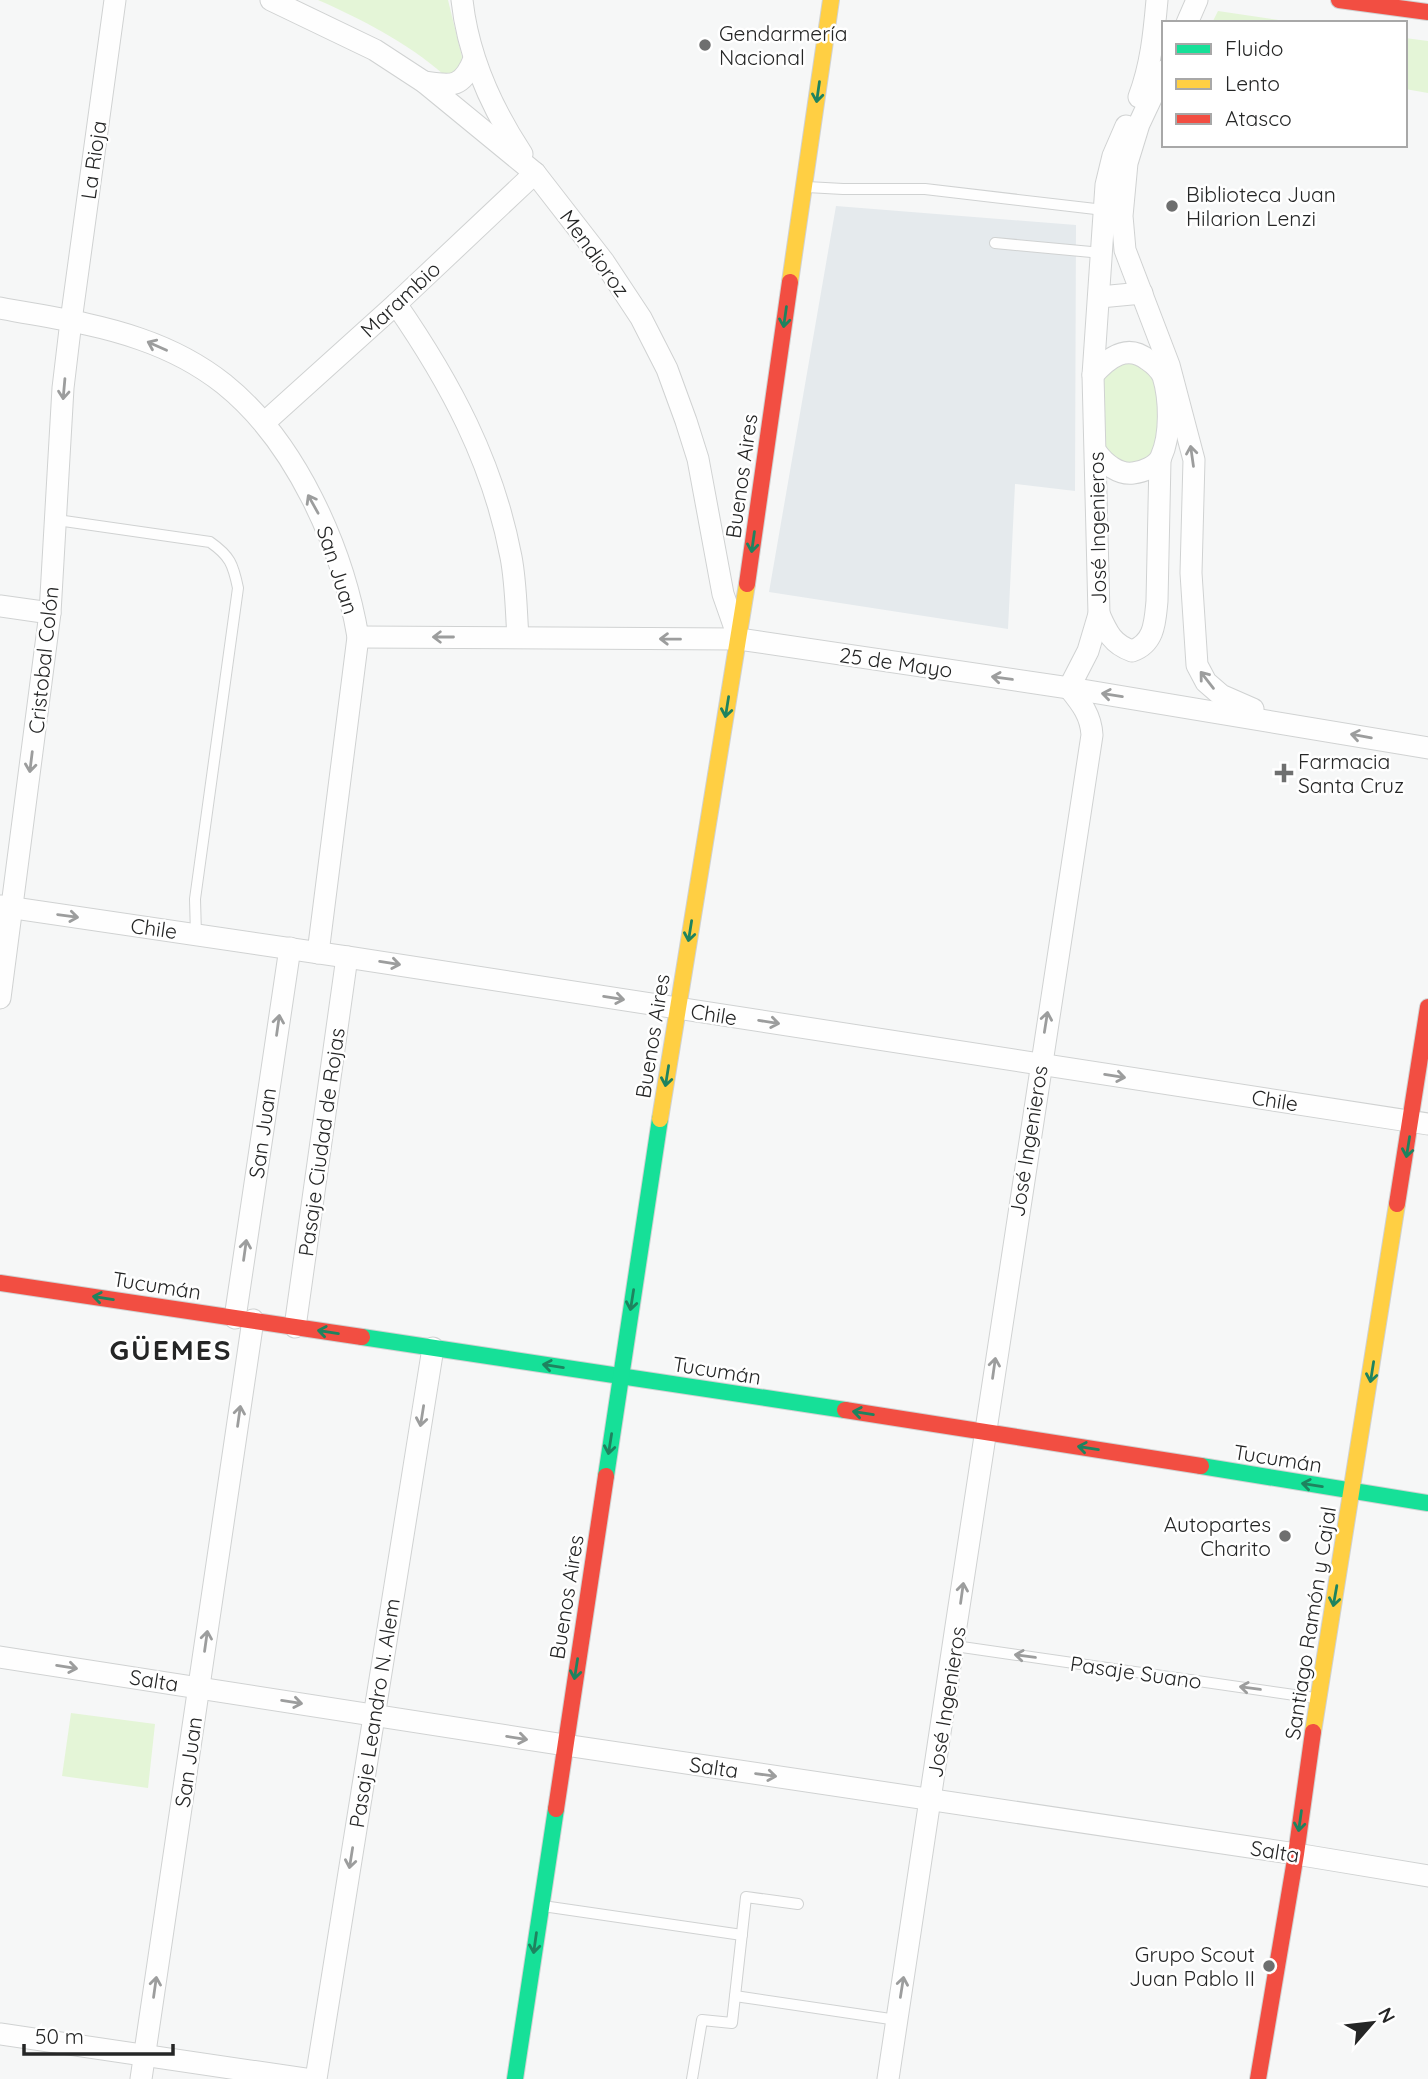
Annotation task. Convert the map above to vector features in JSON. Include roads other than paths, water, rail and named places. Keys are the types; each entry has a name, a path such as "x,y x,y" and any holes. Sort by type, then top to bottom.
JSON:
{"street":[{"name":"La Rioja","path":"71,321 115,0"},
{"name":"Mendioroz","path":"271,0 374,50 424,82 534,173 604,262 641,318 667,369 698,458 719,574 738,639"},
{"path":"462,0 474,59 502,124 534,173"},
{"name":"Buenos Aires","path":"515,2079 677,1008 738,639 831,0"},
{"path":"1157,0 1149,69 1113,156 1113,213 1142,293 1194,460 1191,573 1197,666 1206,682 1221,695 1287,723"},
{"path":"1187,21 1196,0"},
{"path":"1339,0 1428,12"},
{"path":"424,82 445,86 453,84 463,78 474,59"},
{"name":"José Ingenieros","path":"888,2079 1092,735 1091,722 1085,708 1069,688 1088,651 1098,614 1097,453 1093,375 1102,253 1139,124 1162,75"},
{"name":"Marambio","path":"264,424 534,173"},
{"path":"1102,253 1125,250"},
{"path":"1100,297 1142,293"},
{"path":"396,304 432,356 464,415 493,490 511,557 518,637"},
{"name":"San Juan","path":"0,309 71,321 140,339 187,360 224,384 264,424 291,463 319,513 339,560 353,605 358,637 318,953"},
{"name":"Cristobal Colón","path":"0,998 7,907 50,613 64,388 71,321"},
{"path":"1093,375 1112,356 1126,352 1135,352 1166,370"},
{"path":"1098,614 1110,639 1121,647 1132,650 1148,642 1155,624 1160,460 1167,418 1166,370"},
{"path":"1097,453 1102,461 1125,473 1142,471 1160,460"},
{"path":"0,606 50,613"},
{"name":"25 de Mayo","path":"358,637 738,639 1069,688 1428,748"},
{"name":"Chile","path":"7,907 1420,1122"},
{"name":"San Juan","path":"142,2079 199,1687 290,948"},
{"name":"Pasaje Ciudad de Rojas","path":"295,1327 347,957"},
{"name":"Santiago Ramón y Cajal","path":"1258,2079 1296,1854 1318,1698 1420,1122 1428,1007"},
{"name":"Tucumán","path":"0,1283 985,1431 1428,1503"},
{"name":"Pasaje Leandro N. Alem","path":"316,2079 433,1348"},
{"name":"Salta","path":"0,1657 1428,1876"},
{"path":"0,2034 305,2079"}],"lane":[{"path":"804,187 925,189 1113,213"},
{"path":"995,243 1102,253"},
{"path":"57,520 210,542 225,553 234,568 238,588 195,900 196,935"},
{"name":"Pasaje Suano","path":"955,1646 1318,1698"},
{"path":"692,2079 702,2020 732,2023 746,1896 798,1904"},
{"path":"540,1906 742,1934"},
{"path":"735,1996 897,2020"}],"place":[{"name":"Gendarmería Nacional","path":"705,45"},
{"name":"Biblioteca Juan Hilarion Lenzi","path":"1172,206"},
{"name":"Farmacia Santa Cruz","path":"1284,773"},
{"name":"Autopartes Charito","path":"1285,1536"},
{"name":"Grupo Scout Juan Pablo II","path":"1269,1966"}],"district":[{"name":"GÜEMES","path":"171,1349"}]}
